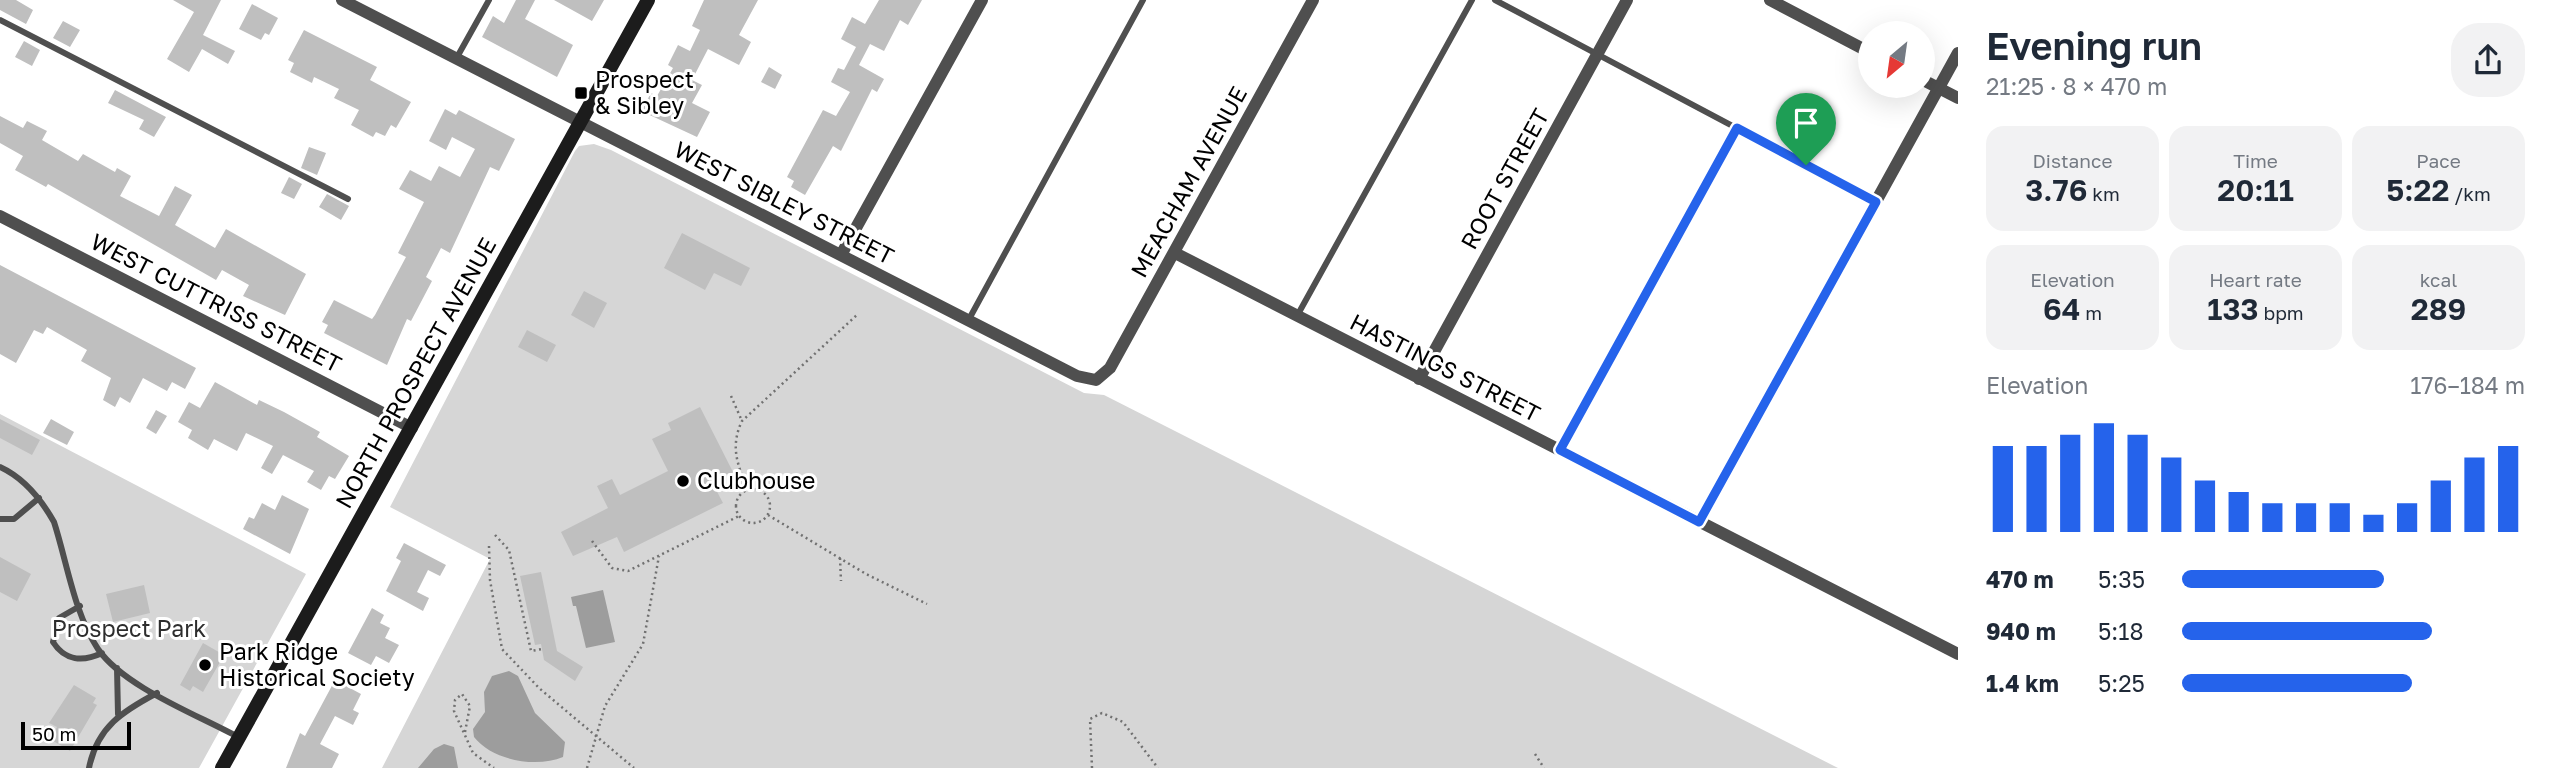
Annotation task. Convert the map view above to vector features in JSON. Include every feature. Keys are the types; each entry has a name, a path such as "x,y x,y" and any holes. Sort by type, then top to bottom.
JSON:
{"street":[{"name":"WEST SIBLEY STREET","path":"342,0 1077,376 1096,380"},
{"name":"NORTH PROSPECT AVENUE","path":"222,768 648,0"},
{"path":"841,255 982,0"},
{"name":"MEACHAM AVENUE","path":"1096,380 1110,368 1313,0"},
{"name":"ROOT STREET","path":"1419,379 1627,0"},
{"path":"1770,0 1858,46"},
{"path":"1699,522 1958,53"},
{"path":"1936,86 1958,98"},
{"name":"WEST CUTTRISS STREET","path":"0,216 412,428"},
{"name":"HASTINGS STREET","path":"1175,253 1958,654"}],"lane":[{"path":"456,59 489,0"},
{"path":"968,321 1143,0"},
{"path":"1297,316 1472,0"},
{"path":"1495,0 1876,202"},
{"path":"0,20 348,199"},
{"path":"1560,450 1737,128"},
{"path":"0,467 26,484 54,522 80,606 102,653 117,668 157,693 239,738"},
{"path":"0,519 14,519 39,499"},
{"path":"80,606 59,618 53,642 59,651 71,658 89,659 102,653"},
{"path":"117,668 118,715"},
{"path":"89,768 92,752 118,715 157,693"}],"path":[{"path":"748,490 735,456 735,441 742,421 858,314"},
{"path":"731,396 742,421"},
{"path":"739,516 754,523 768,515 770,504 765,494 748,490"},
{"path":"739,516 737,500 748,490"},
{"path":"768,515 903,594 927,604"},
{"path":"592,541 606,563 616,571 628,571 739,516"},
{"path":"495,535 509,550 531,651 542,649"},
{"path":"489,545 491,580 502,649 539,688 598,734 634,768"},
{"path":"587,768 611,694 643,644 659,555"},
{"path":"840,558 841,581"},
{"path":"466,732 470,705 462,694 455,699 454,706 473,753 494,768"},
{"path":"1092,768 1088,728 1090,719 1102,713 1123,722 1158,768"},
{"path":"1535,754 1544,768"}],"green space":[{"path":"594,144 611,150 1084,393 1104,395 1838,768 382,768 490,559 390,507 575,151 579,146"},
{"name":"Prospect Park","path":"0,414 306,574 199,768 0,768"}],"shaded area":[{"path":"603,590 615,642 586,648 576,606 573,606 571,597"},
{"path":"509,671 518,676 535,713 565,742 563,757 541,762 516,760 492,752 474,737 473,729 485,712 484,692 492,676"},
{"path":"444,744 454,747 458,768 418,768 434,749"}],"building":[{"path":"0,0 16,0 33,10 26,24 0,10"},
{"path":"173,0 221,0 203,35 235,51 228,64 202,49 189,72 167,59 194,12"},
{"path":"516,0 535,0 525,19 573,45 557,77 482,37 493,16 504,23"},
{"path":"554,0 604,0 592,21"},
{"path":"704,0 758,0 739,35 751,42 739,65 708,49 692,80 702,85 692,103 710,112 697,137 641,111 651,93 657,96 673,68 668,65 678,45 690,51 700,30 692,26"},
{"path":"879,0 922,0 908,25 900,20 884,51 870,44 859,65 884,79 877,92 872,89 841,151 833,146 805,195 791,187 794,181 787,177 823,110 836,116 850,92 831,82 838,68 844,70 856,47 841,39 852,17 865,24"},
{"path":"252,4 278,18 269,35 265,33 261,40 239,29"},
{"path":"63,21 80,30 70,47 53,38"},
{"path":"304,30 377,67 370,80 411,102 396,128 391,125 385,136 376,132 373,137 351,125 359,110 334,98 339,89 314,77 312,83 290,72 294,63 288,60"},
{"path":"24,41 40,50 32,66 15,57"},
{"path":"769,67 782,75 775,89 761,82"},
{"path":"115,90 166,117 154,137 139,129 144,120 108,103"},
{"path":"445,109 456,115 459,110 515,139 499,171 490,167 450,253 441,248 426,277 432,281 411,321 407,319 387,365 324,333 328,325 322,322 334,300 372,319 375,315 406,257 398,253 424,202 399,189 410,170 431,181 439,166 460,177 475,149 452,137 446,150 429,141"},
{"path":"0,116 23,128 27,121 47,131 42,140 78,161 83,154 115,172 117,168 131,176 120,196 159,216 175,186 192,195 175,225 215,248 226,229 306,274 285,315 243,296 249,285 222,270 216,280 48,184 46,187 15,170 23,156 0,143"},
{"path":"309,147 326,153 317,175 301,168"},
{"path":"289,177 302,184 294,199 281,193"},
{"path":"327,194 349,206 341,220 319,207"},
{"path":"682,233 750,268 741,286 714,273 705,290 664,268"},
{"path":"0,265 196,368 185,389 172,382 167,391 143,378 130,403 120,397 115,407 103,400 111,378 81,361 87,350 47,327 43,334 34,330 16,363 0,354"},
{"path":"584,291 607,303 594,328 571,315"},
{"path":"527,330 556,345 547,362 518,347"},
{"path":"215,382 257,405 259,400 320,432 317,437 349,456 335,479 329,476 321,490 307,482 314,471 283,455 272,474 261,468 273,446 246,433 237,451 214,439 208,450 188,438 192,430 178,422 189,402 200,408"},
{"name":"Clubhouse","path":"700,407 734,474 713,484 723,503 624,552 617,537 573,556 561,532 608,508 597,486 612,479 620,495 668,471 652,439 671,430 668,423"},
{"path":"156,410 167,416 156,434 146,428"},
{"path":"0,419 40,440 32,455 0,438"},
{"path":"51,419 74,432 67,445 43,433"},
{"path":"282,495 309,509 290,554 243,529 249,517 254,519 262,503 275,510"},
{"path":"404,543 446,565 440,576 428,570 417,592 429,598 423,611 386,591 401,561 396,558"},
{"path":"0,557 31,574 17,601 0,592"},
{"path":"541,572 557,651 583,667 575,681 544,660 541,644 535,645 520,576"},
{"path":"144,585 150,613 113,622 106,594"},
{"path":"372,608 384,615 380,623 390,628 385,638 399,645 389,663 376,656 371,665 348,653"},
{"name":"Park Ridge Historical Society","path":"203,643 224,655 203,692 193,686 190,691 180,685"},
{"path":"335,680 361,694 353,710 359,713 353,725 335,716 320,744 339,754 332,768 286,768 300,733 305,736"},
{"path":"74,685 96,698 93,703 97,705 70,751 50,739 57,727 49,723"}],"place":[{"name":"Prospect & Sibley","path":"581,93"},
{"name":"Clubhouse","path":"683,481"},
{"name":"Park Ridge Historical Society","path":"205,665"}],"route":[{"path":"1737,128 1806,165 1876,202 1699,522 1560,450 1737,128"}]}
